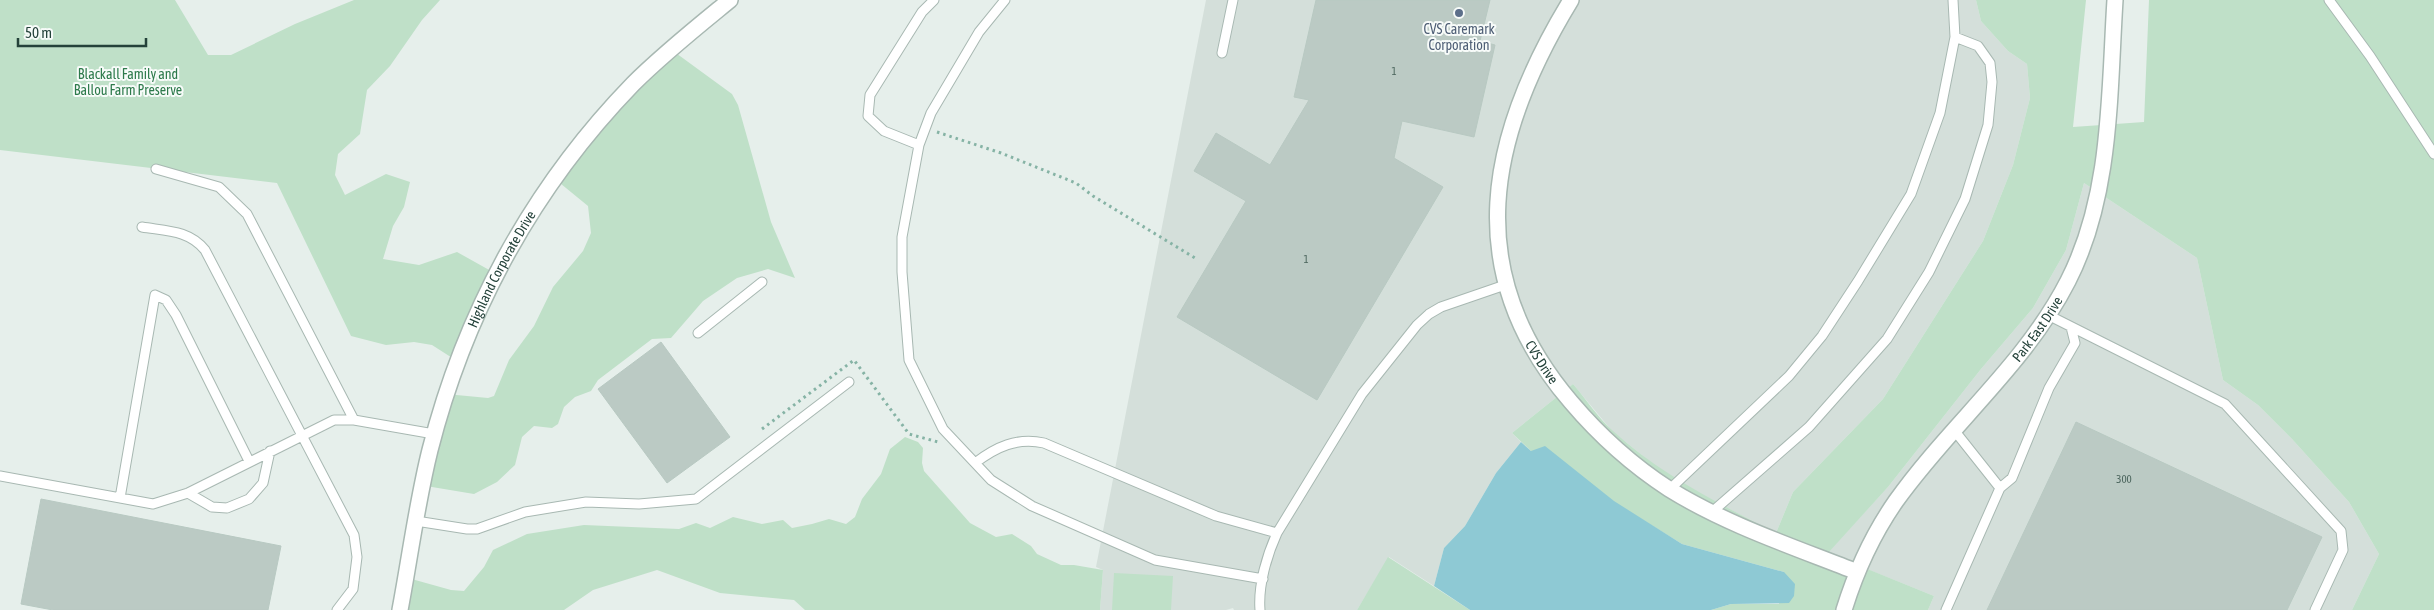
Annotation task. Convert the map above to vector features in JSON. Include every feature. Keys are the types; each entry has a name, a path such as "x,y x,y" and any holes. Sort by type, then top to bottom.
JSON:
{"street":[{"name":"Highland Corporate Drive","path":"400,610 434,434 458,358 501,262 534,207 558,172 607,112 656,62 730,0"},
{"name":"CVS Drive","path":"1570,0 1529,76 1509,138 1497,207 1498,250 1505,285 1524,333 1562,392 1611,444 1670,489 1712,512 1857,572"},
{"name":"Park East Drive","path":"1844,610 1857,572 1896,501 2018,356 2048,315 2077,263 2097,201 2107,132 2115,0"}],"lane":[{"path":"919,145 884,131 868,116 870,95 922,12 934,0"},
{"path":"1005,0 978,32 925,127 919,145 902,236 902,272 909,360 943,429 991,480 1032,506 1155,560 1263,579"},
{"path":"1222,53 1233,0"},
{"path":"1670,489 1789,376 1822,336 1858,281 1910,194 1940,114 1955,37 1953,0"},
{"path":"2329,0 2370,56 2434,154"},
{"path":"1712,512 1809,427 1887,339 1929,272 1965,199 1988,126 1992,82 1990,63 1978,46 1955,37"},
{"path":"156,169 219,187 247,214 354,420"},
{"path":"142,227 185,234 196,239 205,250 354,535 357,557 353,589 337,610"},
{"path":"698,333 762,282"},
{"path":"1260,610 1263,579 1270,547 1277,532 1362,394 1417,325 1429,314 1505,285"},
{"path":"120,498 155,295 166,300 176,316 249,461"},
{"path":"2048,315 2225,404 2341,531 2343,550 2315,610"},
{"path":"1946,610 2000,488 2012,478 2049,388 2075,343 2071,327"},
{"path":"416,522 467,530 477,529 525,512 586,502 639,504 696,499 849,382"},
{"path":"0,476 153,504 188,493 334,420 354,420 434,434"},
{"path":"1954,430 2000,488"},
{"path":"975,463 991,451 1006,444 1030,440 1216,516 1277,532"},
{"path":"188,493 212,507 227,508 249,499 263,483 270,451"}],"path":[{"path":"925,127 1001,153 1076,183 1195,258"},
{"path":"762,429 854,360 909,434 962,449"}],"shaded area":[{"path":"1206,0 1976,0 1981,21 2008,51 2027,64 2030,98 2013,165 1983,241 1883,399 1793,492 1776,533 1664,473 1612,431 1573,384 1512,433 1521,442 1496,473 1465,526 1444,548 1434,586 1389,557 1357,610 1234,610 1233,608 1226,610 1100,610 1103,570 1096,567"},
{"path":"2084,183 2197,258 2223,380 2258,405 2292,439 2349,502 2379,554 2352,610 1928,610 1934,596 1827,553 1888,487 1981,369 2033,308 2066,250"}],"green space":[{"name":"Blackall Family and Ballou Farm Preserve","path":"0,0 175,0 208,55 231,55 295,24 354,0 440,0 422,20 390,66 367,90 360,134 338,154 335,175 345,195 386,174 410,182 404,207 393,226 383,259 419,265 457,252 491,271 457,361 432,345 414,342 386,345 351,336 277,183 0,150"},
{"path":"1976,0 2086,0 2073,127 2144,122 2149,0 2434,0 2434,610 2352,610 2379,554 2349,502 2292,439 2258,405 2223,380 2197,258 2084,183 2066,250 2033,308 1981,369 1888,487 1828,553 1934,596 1928,610 1711,610 1731,604 1779,604 1784,572 1682,544 1531,451 1512,433 1573,384 1608,426 1631,447 1670,475 1776,533 1793,492 1883,399 1983,241 2013,165 2030,98 2027,64 2008,51 1981,21"},
{"path":"669,48 732,94 738,105 771,222 795,278 768,269 737,278 703,301 671,338 652,339 598,380 591,391 575,397 564,407 558,424 552,428 534,426 522,437 515,465 497,482 474,494 426,486 446,394 488,398 494,396 509,360 534,326 553,287 583,251 591,233 588,206 555,179"},
{"path":"905,437 918,442 923,448 922,463 924,471 970,523 996,537 1012,534 1031,546 1037,554 1061,565 1074,565 1103,570 1100,610 805,610 794,600 720,593 657,570 593,590 564,610 399,610 408,578 451,590 464,591 484,567 493,550 527,534 584,525 679,529 696,523 710,528 733,517 762,524 783,520 792,528 829,519 846,524 855,517 862,499 881,474 890,449"},
{"path":"1388,557 1470,610 1357,610"},
{"path":"1114,573 1173,576 1171,610 1112,610"}],"water":[{"path":"1521,442 1531,451 1545,446 1614,501 1682,544 1784,572 1795,584 1794,596 1789,603 1731,604 1711,610 1470,610 1434,586 1444,548 1465,526 1496,473"}],"building":[{"path":"1316,0 1490,0 1480,41 1495,45 1474,137 1402,121 1394,158 1443,187 1317,400 1177,317 1246,201 1194,171 1216,133 1270,165 1309,100 1294,97"},
{"path":"661,342 730,437 667,483 598,389"},
{"path":"2076,422 2322,537 2287,610 1987,610"},
{"path":"41,499 281,546 268,610 53,610 21,604"}],"place":[{"name":"CVS Caremark Corporation","path":"1459,13"}]}
